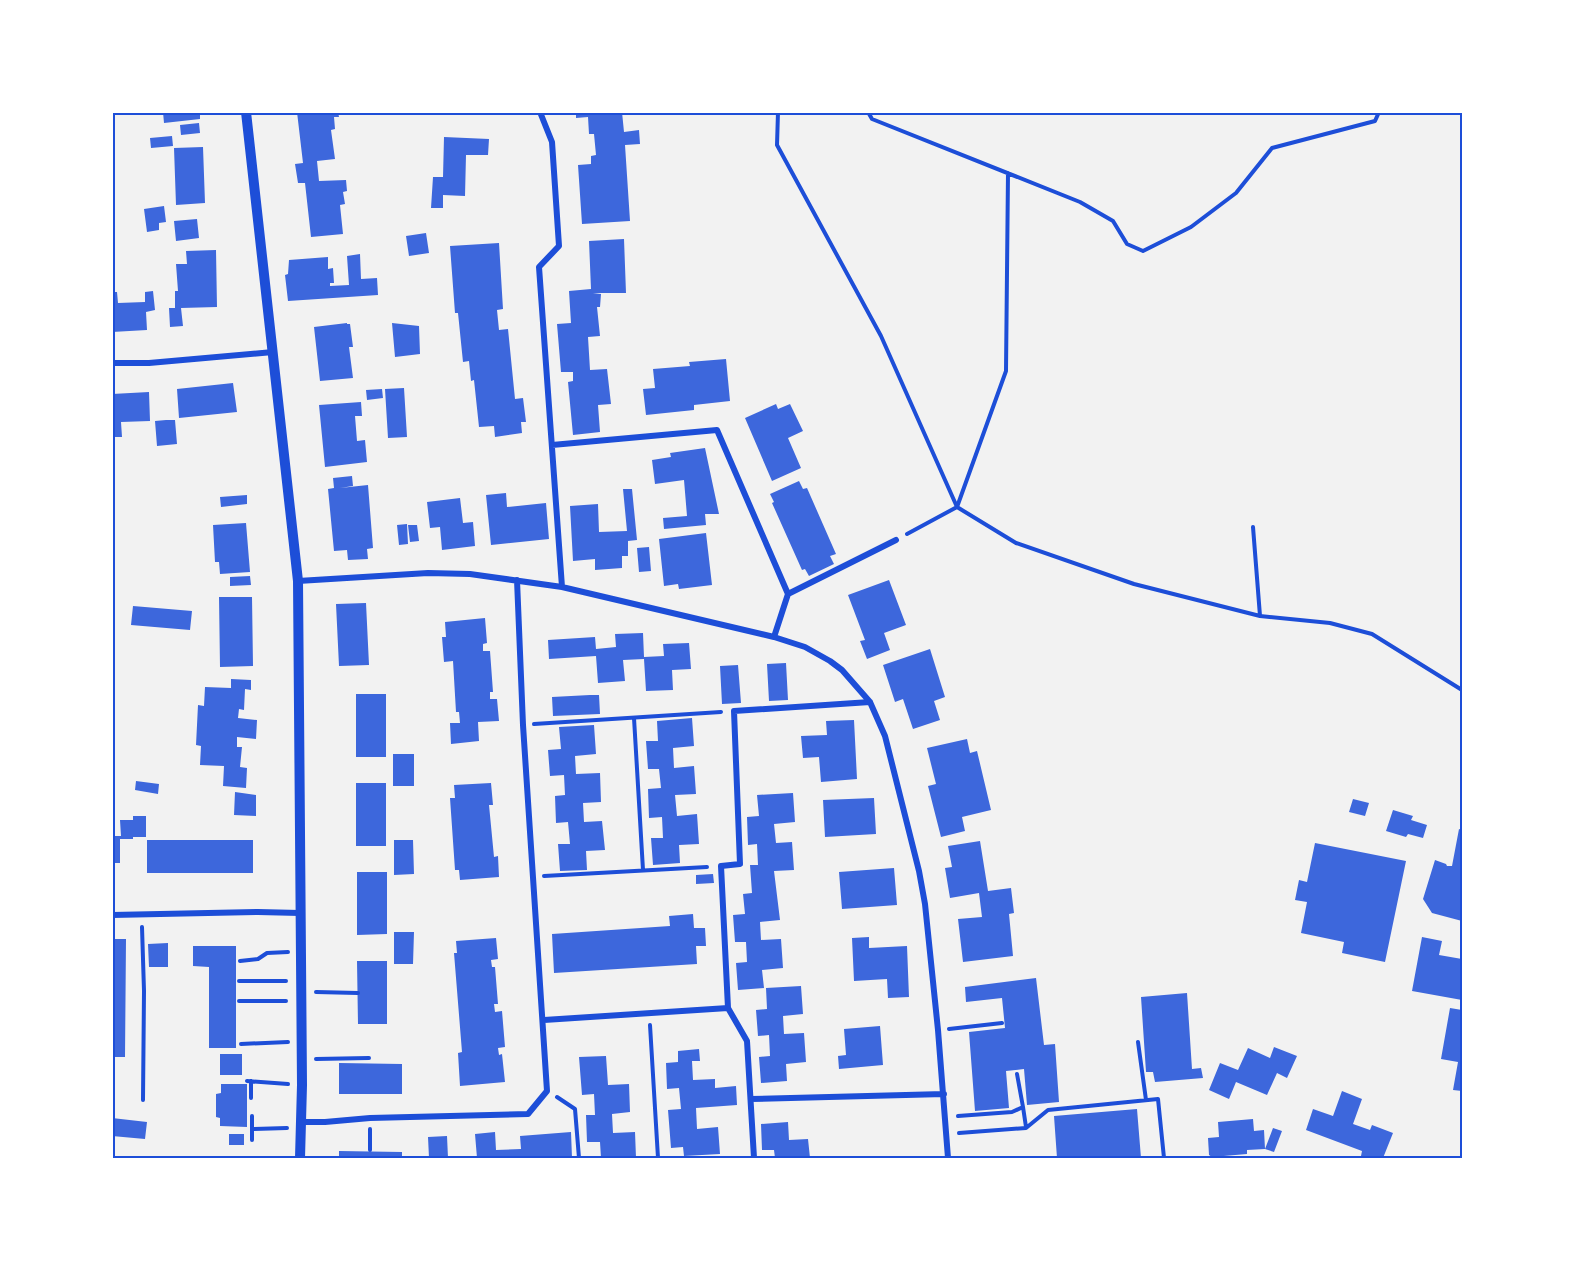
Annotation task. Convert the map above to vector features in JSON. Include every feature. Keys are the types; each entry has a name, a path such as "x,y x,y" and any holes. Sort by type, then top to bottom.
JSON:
{"street":[{"path":"246,112 298,581 302,1085 300,1158"},
{"path":"540,112 552,142 559,246 539,267 562,587"},
{"path":"112,363 149,363 273,352"},
{"path":"552,445 717,430 788,594 774,637"},
{"path":"788,594 896,540"},
{"path":"298,581 428,573 470,574 562,587 774,637 805,647 830,661 853,681 870,702 885,736 919,871 929,938 948,1158"},
{"path":"301,1125 370,1118 528,1114 548,1091 517,580"},
{"path":"754,1158 747,1041 728,1008 721,866 740,864 734,711 870,702"},
{"path":"112,915 300,912"},
{"path":"543,1020 728,1008"},
{"path":"751,1100 944,1094"}],"path":[{"path":"778,112 777,145 881,336 957,507 1016,543 1134,584 1260,616 1330,623 1372,634 1462,690"},
{"path":"868,112 872,119 1080,202 1113,221 1127,244 1143,251 1191,226 1236,193 1272,148 1375,121 1379,112"},
{"path":"896,540 957,507 1006,371 1008,173"},
{"path":"1253,526 1260,616"},
{"path":"524,725 734,711"},
{"path":"634,718 644,870"},
{"path":"534,877 721,866"},
{"path":"141,915 144,990 143,1100"},
{"path":"240,961 258,959 267,953 301,951"},
{"path":"239,981 301,991 357,993"},
{"path":"239,1001 301,991"},
{"path":"649,1014 658,1158"},
{"path":"938,1030 1002,1023"},
{"path":"241,1044 301,1041"},
{"path":"1138,1042 1146,1100"},
{"path":"301,1059 369,1058"},
{"path":"1017,1074 1026,1128"},
{"path":"251,1098 249,1081 302,1085"},
{"path":"548,1091 575,1109 579,1158"},
{"path":"1023,1107 1012,1112 957,1117 955,1134 1026,1128 1048,1110 1158,1099 1164,1158"},
{"path":"252,1116 252,1140"},
{"path":"252,1129 301,1125"}],"building":[{"path":"163,112 200,112 200,119 164,123"},
{"path":"297,112 338,112 339,117 334,117 335,129 331,130 335,159 317,161 319,181 346,180 347,191 343,192 345,204 340,205 343,234 311,237 305,183 298,183 295,164 303,163"},
{"path":"576,112 622,112 624,132 639,130 640,144 625,145 630,221 582,224 578,165 591,164 591,156 596,155 594,134 589,134 588,117 576,118"},
{"path":"199,123 200,133 181,135 180,125"},
{"path":"172,136 173,146 151,148 150,138"},
{"path":"444,137 489,139 488,155 466,155 465,196 443,195 443,208 431,208 433,177 443,177"},
{"path":"203,147 205,203 176,205 174,148"},
{"path":"164,206 166,222 159,223 159,230 147,232 144,209"},
{"path":"197,219 199,238 176,241 174,221"},
{"path":"426,233 429,253 409,256 406,236"},
{"path":"624,239 626,293 593,293 601,294 600,307 597,307 600,336 588,337 590,370 607,369 611,404 598,405 600,432 573,435 568,382 573,381 573,372 561,372 557,324 571,323 569,291 591,289 589,241"},
{"path":"499,243 503,309 497,310 499,330 508,329 515,399 523,398 526,422 521,422 522,433 495,437 494,426 479,427 474,380 471,381 469,361 463,362 458,313 455,313 450,246"},
{"path":"216,250 217,307 181,308 183,326 170,327 169,308 175,308 175,291 178,291 176,264 187,264 186,251"},
{"path":"360,254 361,279 377,278 378,295 288,301 285,275 288,274 289,260 328,257 328,269 333,268 334,283 330,283 330,286 349,285 347,256"},
{"path":"153,291 155,310 146,312 147,330 112,332 112,292 117,292 118,303 145,302 145,292"},
{"path":"392,323 419,326 420,354 395,357"},
{"path":"350,324 353,347 349,347 353,378 320,381 314,327"},
{"path":"726,359 730,401 694,405 694,410 646,415 643,389 655,388 653,369 690,366 689,362"},
{"path":"233,383 237,412 179,418 177,389"},
{"path":"404,388 407,437 388,438 385,389"},
{"path":"382,389 383,398 367,400 366,390"},
{"path":"149,392 150,421 121,422 122,437 112,437 112,394"},
{"path":"361,402 362,416 355,416 357,441 365,440 367,462 325,467 319,405"},
{"path":"776,404 778,409 790,404 803,431 788,438 801,468 772,481 745,418"},
{"path":"175,420 177,444 157,446 155,421"},
{"path":"705,448 719,514 705,514 706,525 664,529 663,518 687,516 684,480 655,484 652,460 671,457 670,453"},
{"path":"352,476 353,486 340,488 368,485 373,548 367,549 368,559 348,560 347,550 334,551 328,489 334,488 333,478"},
{"path":"799,481 803,489 807,488 836,554 830,556 834,564 809,576 805,569 802,570 770,494"},
{"path":"623,489 632,489 637,540 628,541 628,556 622,556 622,568 595,570 595,559 573,561 570,506 598,504 599,532 627,531"},
{"path":"506,493 507,507 546,503 549,539 491,545 486,495"},
{"path":"247,495 247,504 221,507 220,497"},
{"path":"460,498 463,523 473,522 475,546 442,550 440,527 430,528 427,502"},
{"path":"246,523 250,572 220,574 219,562 215,562 213,525"},
{"path":"407,524 408,544 399,545 397,525"},
{"path":"408,525 417,525 419,541 410,542"},
{"path":"706,533 712,585 679,589 678,584 664,586 659,539"},
{"path":"649,547 651,571 639,572 637,548"},
{"path":"250,576 251,585 230,586 230,577"},
{"path":"889,580 906,625 884,633 890,650 867,659 860,641 865,640 848,595"},
{"path":"219,597 252,597 253,666 220,667"},
{"path":"366,603 369,665 339,666 336,604"},
{"path":"133,606 192,611 190,630 131,625"},
{"path":"485,618 487,643 483,644 483,651 490,651 493,692 490,692 490,699 497,699 499,721 478,722 479,741 451,744 450,723 460,723 459,712 456,712 453,661 444,662 442,637 446,637 445,622"},
{"path":"643,633 644,657 664,656 663,644 689,643 691,669 672,670 673,690 646,691 644,659 623,660 625,681 598,683 596,656 549,659 548,640 595,637 596,649 616,647 615,634"},
{"path":"930,649 945,697 934,701 940,720 913,729 903,699 895,702 883,665"},
{"path":"786,663 788,700 769,701 767,664"},
{"path":"738,665 741,703 722,704 720,666"},
{"path":"231,679 251,680 251,690 245,689 244,710 239,709 238,718 257,720 256,739 237,737 237,747 242,747 240,767 247,768 246,788 223,786 224,766 200,765 201,746 196,745 198,705 204,706 205,687 231,688"},
{"path":"356,694 386,694 386,757 356,757"},
{"path":"599,695 600,714 553,716 552,697"},
{"path":"692,718 694,746 673,748 674,768 694,766 696,794 675,795 677,816 697,814 699,844 679,845 680,863 653,865 651,838 663,838 662,817 649,818 648,789 661,788 659,769 648,769 646,741 658,741 657,721"},
{"path":"854,720 857,779 821,782 819,757 803,758 801,736 827,735 826,721"},
{"path":"594,725 596,754 575,756 576,774 600,773 601,802 583,803 584,822 602,821 605,850 586,851 587,870 560,871 558,844 570,844 568,822 556,823 555,796 565,795 564,775 550,776 548,750 561,749 559,727"},
{"path":"967,739 970,753 977,751 991,810 962,817 965,831 941,837 928,786 936,784 927,748"},
{"path":"393,754 414,754 414,786 393,786"},
{"path":"136,781 159,784 158,794 135,790"},
{"path":"356,783 386,783 386,846 356,846"},
{"path":"491,783 493,805 489,805 494,857 498,856 499,877 460,880 459,870 455,870 450,798 455,798 454,785"},
{"path":"235,792 256,795 256,816 234,815"},
{"path":"793,793 795,822 774,824 776,843 792,842 794,870 774,871 780,920 760,922 761,940 781,939 783,968 762,970 764,988 738,990 736,963 747,962 746,942 735,942 733,915 745,914 743,894 752,893 750,865 758,865 757,844 748,845 747,817 759,816 757,795"},
{"path":"874,798 876,834 825,837 823,800"},
{"path":"1353,799 1369,803 1365,816 1349,812"},
{"path":"1393,810 1413,816 1411,820 1427,825 1423,838 1408,834 1406,837 1386,831"},
{"path":"133,816 146,816 146,837 120,839 120,863 112,863 112,836 121,836 120,820 133,820"},
{"path":"1459,829 1462,830 1462,921 1432,913 1423,899 1435,860 1452,866"},
{"path":"147,840 253,840 253,873 147,873"},
{"path":"394,840 413,840 414,874 394,875"},
{"path":"980,841 988,891 1011,888 1014,913 1009,914 1013,956 963,962 958,919 982,917 979,893 950,898 945,868 952,867 948,846"},
{"path":"1315,843 1406,861 1385,962 1342,953 1344,942 1301,933 1307,902 1295,900 1299,880 1307,882"},
{"path":"894,868 897,905 842,909 839,872"},
{"path":"357,872 387,872 387,934 357,935"},
{"path":"713,874 714,883 696,884 696,875"},
{"path":"693,914 694,928 705,928 706,946 696,946 697,964 554,973 552,934 670,926 669,916"},
{"path":"394,932 414,932 413,964 394,964"},
{"path":"869,937 869,948 907,946 909,997 888,998 887,979 854,981 852,938"},
{"path":"1422,937 1442,941 1439,955 1462,959 1462,1000 1412,991"},
{"path":"496,938 498,959 491,960 492,967 495,967 498,1004 494,1004 495,1012 502,1011 505,1047 498,1048 499,1055 502,1054 505,1082 460,1086 458,1053 462,1052 454,953 457,953 456,941"},
{"path":"112,939 126,939 125,1057 112,1057"},
{"path":"168,943 168,967 149,967 148,944"},
{"path":"193,946 236,946 236,1048 209,1048 209,967 193,966"},
{"path":"357,961 387,961 387,1024 358,1024"},
{"path":"1036,978 1044,1045 1055,1044 1059,1102 1027,1105 1024,1069 1006,1071 1009,1108 975,1111 969,1032 1005,1028 1002,998 966,1002 965,987"},
{"path":"801,986 803,1014 783,1016 784,1034 804,1033 806,1062 786,1064 787,1081 761,1083 759,1057 770,1056 769,1035 758,1036 756,1010 767,1009 766,988"},
{"path":"1187,993 1192,1069 1201,1068 1203,1078 1155,1082 1153,1072 1146,1072 1141,997"},
{"path":"1450,1008 1462,1010 1462,1091 1453,1090 1458,1062 1441,1059"},
{"path":"880,1026 883,1065 839,1069 838,1056 846,1055 844,1029"},
{"path":"1274,1047 1297,1056 1287,1078 1277,1073 1267,1095 1236,1082 1229,1099 1209,1090 1220,1063 1238,1070 1248,1048 1270,1058"},
{"path":"699,1049 700,1061 692,1061 693,1080 715,1079 715,1088 736,1086 737,1105 696,1108 697,1129 718,1127 720,1154 684,1156 683,1147 671,1148 668,1110 681,1109 679,1088 667,1089 666,1063 678,1062 678,1051"},
{"path":"220,1054 242,1054 242,1075 220,1075"},
{"path":"606,1056 608,1085 629,1084 630,1112 612,1114 613,1133 635,1132 636,1158 601,1158 600,1142 587,1142 586,1115 595,1115 594,1094 582,1095 579,1057"},
{"path":"339,1063 402,1064 402,1094 339,1094"},
{"path":"221,1084 247,1084 247,1127 220,1126 220,1118 216,1117 216,1094 221,1093"},
{"path":"1342,1091 1362,1099 1353,1124 1370,1130 1372,1125 1393,1133 1383,1158 1361,1156 1362,1151 1306,1130 1313,1109 1333,1116"},
{"path":"1137,1109 1141,1158 1057,1158 1054,1116"},
{"path":"112,1118 147,1122 145,1139 112,1136"},
{"path":"1253,1119 1254,1131 1264,1130 1265,1149 1247,1150 1247,1154 1212,1157 1209,1155 1208,1138 1219,1137 1218,1122"},
{"path":"788,1122 789,1140 808,1139 810,1158 775,1158 774,1150 762,1150 761,1124"},
{"path":"1273,1128 1282,1131 1274,1152 1265,1149"},
{"path":"495,1132 496,1150 521,1149 520,1136 571,1132 572,1158 477,1158 475,1134"},
{"path":"229,1134 244,1134 244,1145 229,1145"},
{"path":"447,1136 448,1158 429,1158 428,1137"},
{"path":"339,1151 402,1152 402,1158 339,1158"}]}
